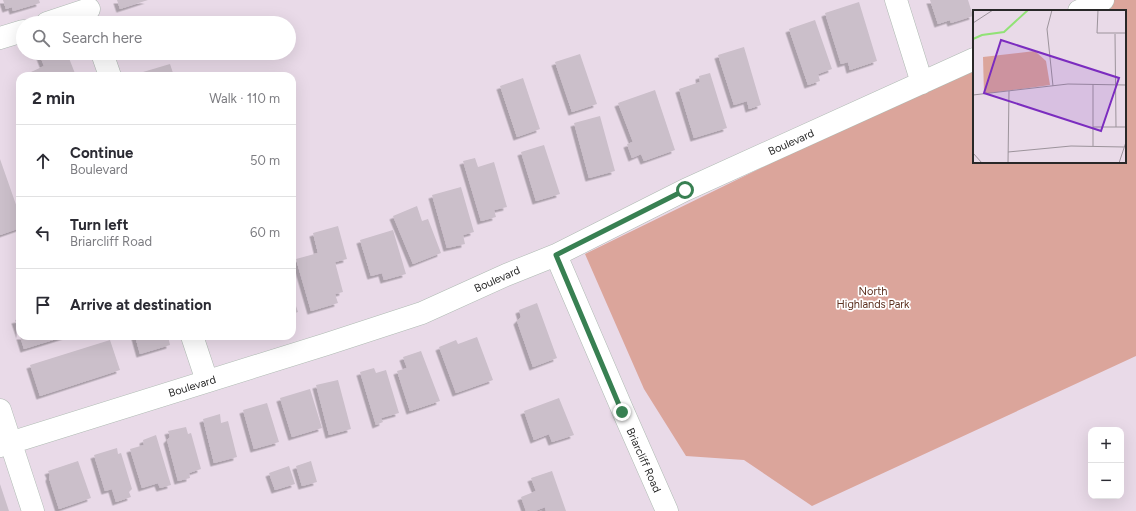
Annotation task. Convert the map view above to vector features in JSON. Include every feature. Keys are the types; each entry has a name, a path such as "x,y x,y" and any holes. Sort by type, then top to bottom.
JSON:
{"street":[{"path":"896,0 922,83"},
{"path":"1081,10 1103,0"},
{"path":"71,16 89,11"},
{"path":"0,38 16,33"},
{"name":"Boulevard","path":"5,444 422,313 506,275 556,255 685,190 973,59"},
{"path":"104,60 109,72"},
{"name":"Briarcliff Road","path":"556,255 622,412 667,511"},
{"path":"193,340 206,381"},
{"path":"0,410 5,444 33,511"}],"green space":[{"name":"North Highlands Park","path":"1105,0 1136,0 1136,356 812,506 744,460 686,456 644,389 585,254 973,64 973,163 1126,163 1126,10 1084,10"}],"building":[{"path":"3,0 39,0 40,3 13,11 12,7 6,9"},
{"path":"117,0 148,0 120,9"},
{"path":"930,0 968,0 973,16 951,23 950,20 938,24"},
{"path":"859,2 877,61 850,70 848,62 841,64 825,13"},
{"path":"815,20 832,69 818,74 820,81 808,85 789,29"},
{"path":"744,47 761,105 749,109 747,101 734,105 718,55"},
{"path":"580,54 597,104 572,112 555,62"},
{"path":"42,60 70,60 74,72 31,72 44,66"},
{"path":"170,64 173,72 143,72"},
{"path":"710,73 727,128 694,138 679,89 700,82 699,76"},
{"path":"523,78 540,129 517,137 500,86"},
{"path":"655,90 675,150 644,161 641,154 632,158 627,144 633,142 618,103"},
{"path":"600,116 615,171 589,178 574,123"},
{"path":"544,145 560,194 536,201 521,152"},
{"path":"475,158 478,167 494,162 507,207 494,210 496,217 481,221 463,161"},
{"path":"0,159 16,205 16,229 0,235"},
{"path":"461,187 474,232 463,235 465,244 447,248 432,195"},
{"path":"417,206 422,221 428,219 441,253 413,264 393,216"},
{"path":"338,226 347,259 335,262 343,292 335,294 338,303 311,311 296,259 318,253 313,233"},
{"path":"393,230 406,274 384,280 382,273 371,276 360,240"},
{"path":"537,303 557,358 533,367 517,321 521,317 519,310"},
{"path":"477,337 493,380 456,393 439,347 456,340 458,344"},
{"path":"21,340 53,340 24,349"},
{"path":"110,340 120,370 40,396 30,365"},
{"path":"136,340 169,340 170,345 140,354"},
{"path":"421,351 440,401 410,411 397,371 407,368 403,357"},
{"path":"374,368 376,373 386,370 399,413 381,418 383,422 376,425 360,372"},
{"path":"338,380 351,429 329,435 316,385"},
{"path":"310,389 322,428 292,437 280,398"},
{"path":"559,398 574,435 552,442 549,434 534,440 524,411"},
{"path":"267,403 279,442 254,449 243,410"},
{"path":"220,414 221,423 228,421 237,457 214,463 203,419"},
{"path":"186,427 188,434 191,433 201,469 189,473 190,478 178,481 167,440 170,437 168,431"},
{"path":"156,435 171,485 160,488 158,483 142,488 130,449 144,445 143,440"},
{"path":"117,448 118,454 121,453 132,489 129,492 131,497 116,502 112,489 105,491 94,455"},
{"path":"78,461 91,498 59,509 48,471"},
{"path":"311,461 317,482 302,486 296,466"},
{"path":"289,466 295,484 275,490 269,473"},
{"path":"552,471 566,511 546,511 545,507 535,511 526,511 521,497 536,491 531,478"},
{"path":"0,484 9,511 0,511"}],"route":[{"path":"622,412 556,255 685,190"}]}
